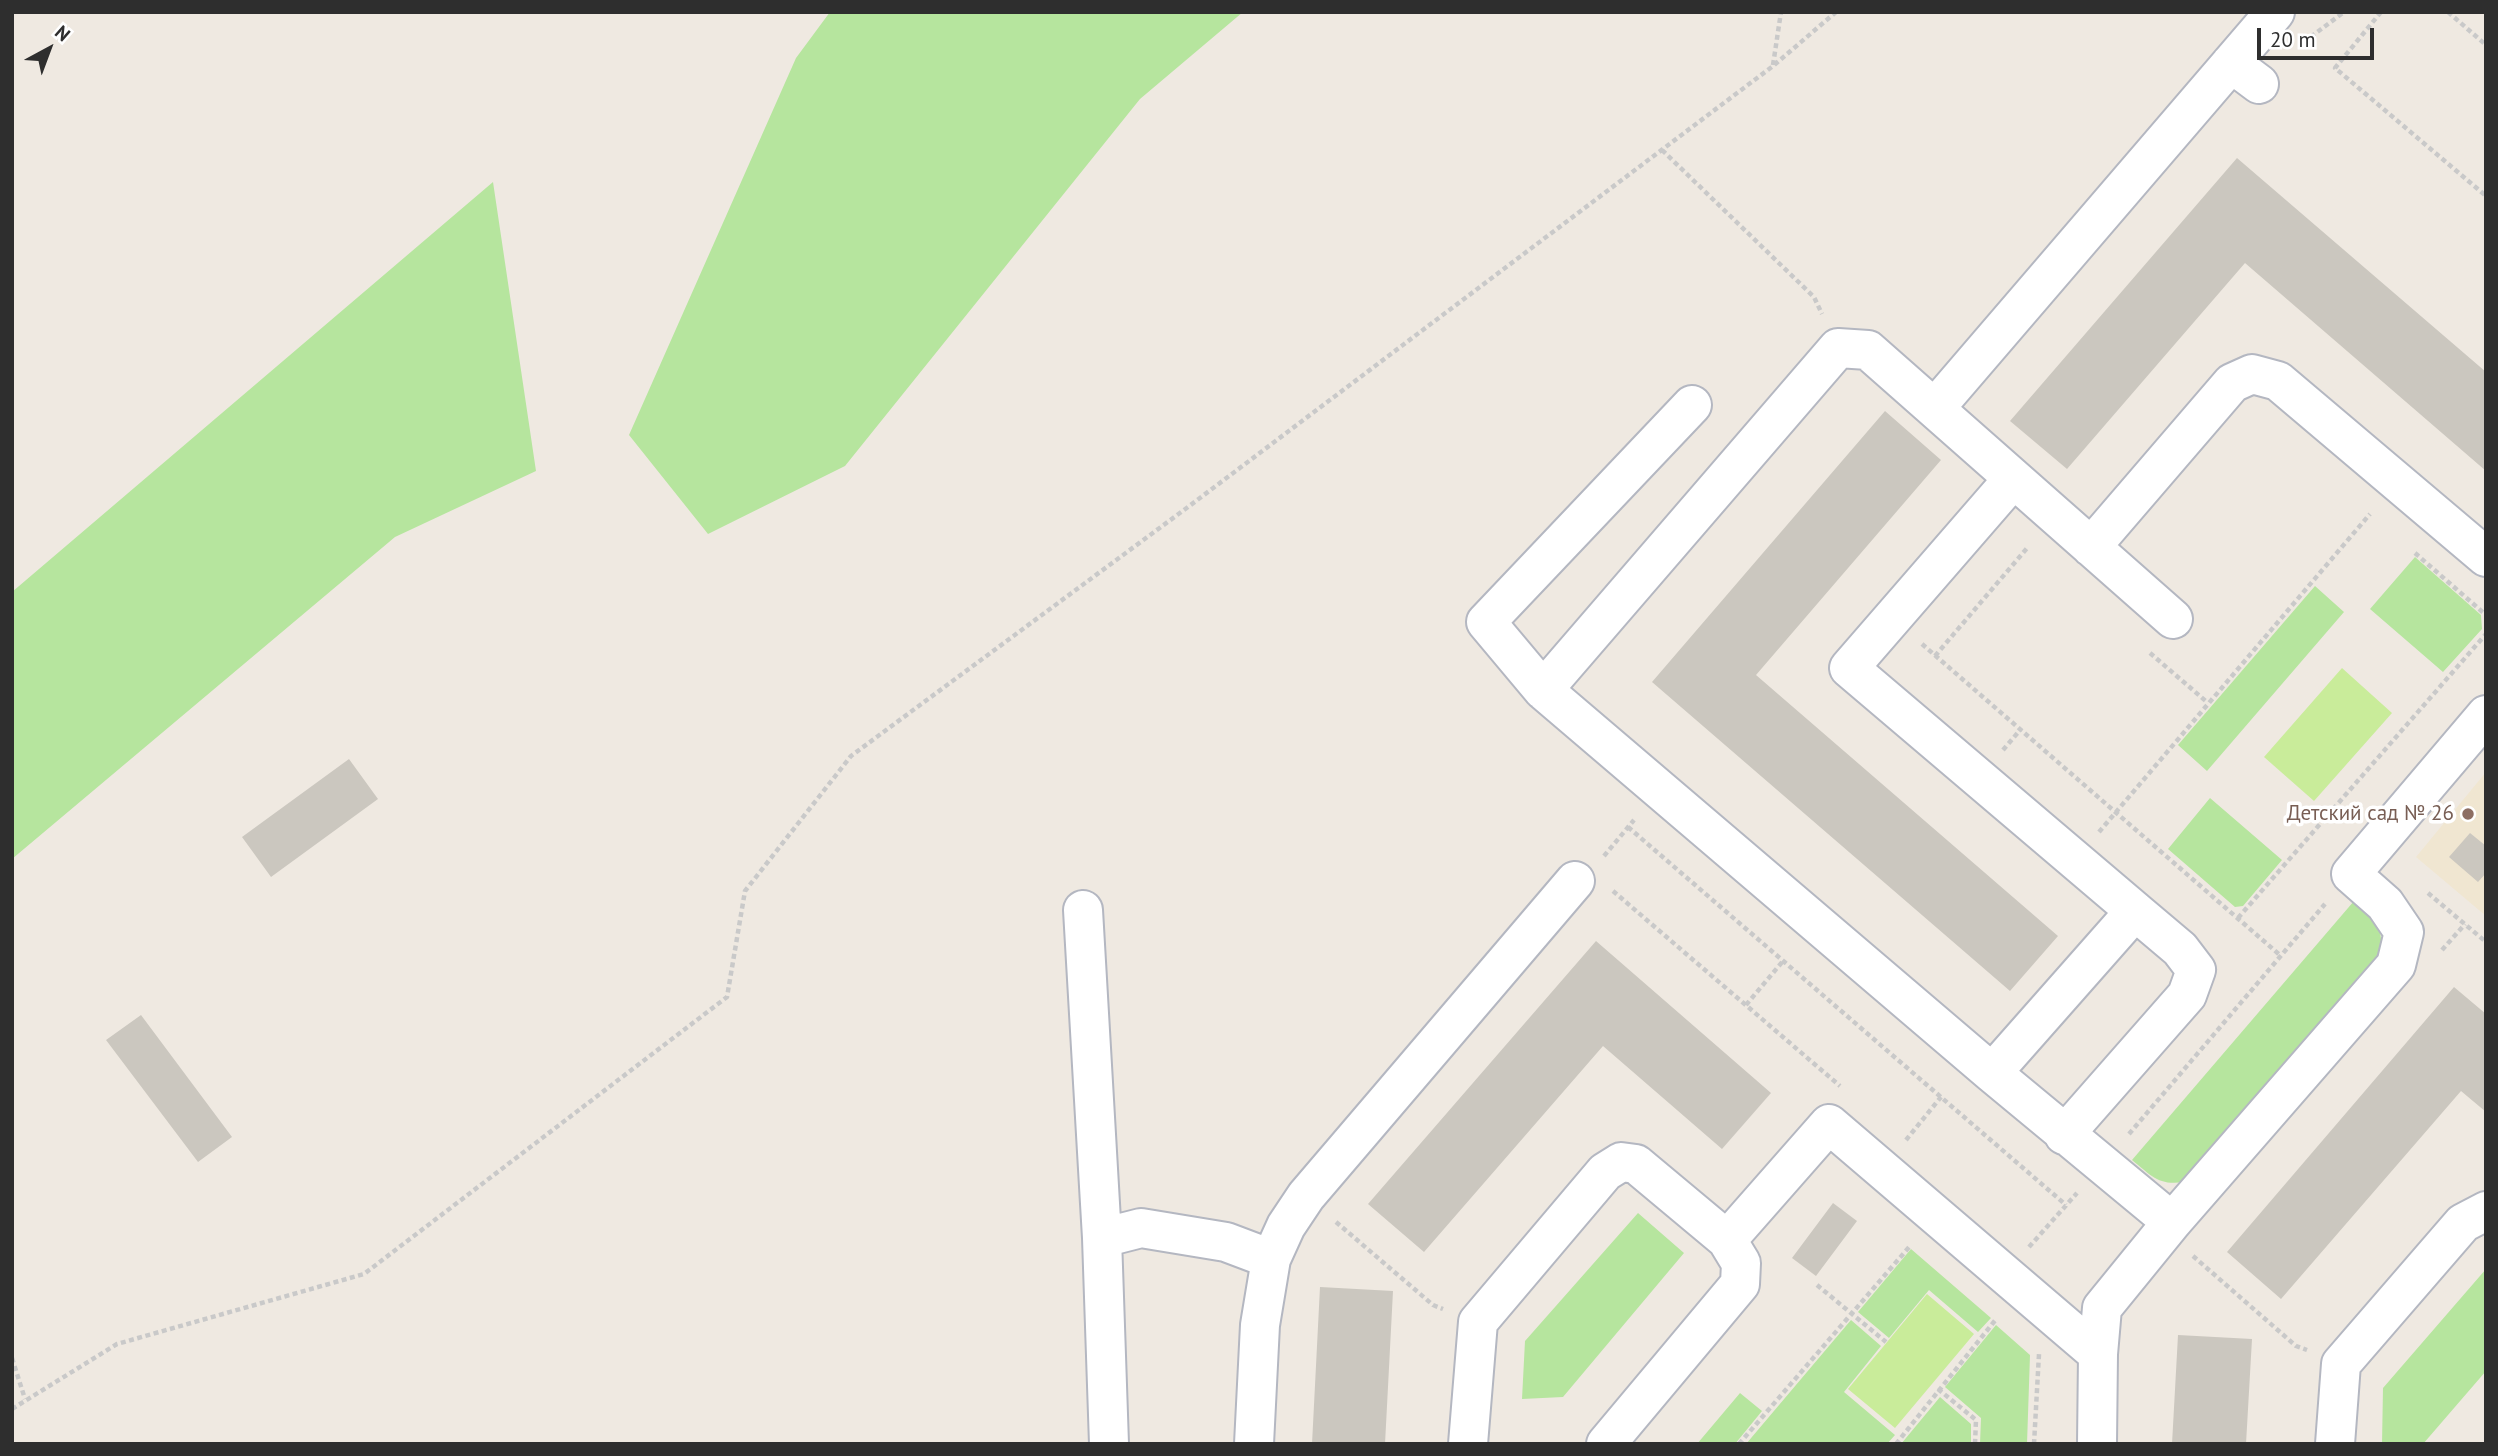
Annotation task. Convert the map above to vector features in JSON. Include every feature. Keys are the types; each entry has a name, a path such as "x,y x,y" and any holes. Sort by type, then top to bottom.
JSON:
{"lane":[{"path":"1936,408 2245,74 2275,12"},
{"path":"1543,690 1838,348 1868,350 2174,620"},
{"path":"2091,547 2232,383 2252,374 2278,381 2486,557"},
{"path":"1692,405 1486,622 1543,690 2102,1165 2178,1235"},
{"path":"2013,479 1849,668 2180,949 2196,970 2187,995 2064,1135"},
{"path":"2097,1444 2098,1354 2102,1308 2178,1235 2396,964 2404,932 2385,904 2351,874 2486,715"},
{"path":"1254,1444 1260,1325 1271,1259 1286,1226 1306,1196 1574,881"},
{"path":"1083,910 1102,1238 1109,1444"},
{"path":"1992,1073 2135,911"},
{"path":"1727,1240 1829,1124 2098,1354"},
{"path":"1468,1444 1478,1322 1605,1171 1621,1162 1636,1164 1727,1240 1741,1263 1740,1284 1606,1444"},
{"path":"2335,1444 2341,1364 2463,1223 2486,1211"},
{"path":"1102,1238 1141,1228 1226,1242 1271,1259"}],"path":[{"path":"1773,66 1781,12"},
{"path":"12,1409 117,1344 364,1274 727,998 745,891 851,756 1188,507 1662,150 1773,66 1836,12"},
{"path":"2381,12 2335,68 2486,196"},
{"path":"2448,12 2486,44"},
{"path":"1662,150 1814,297 1838,348"},
{"path":"2076,859 2370,514"},
{"path":"1936,656 2028,547"},
{"path":"1892,618 2281,956"},
{"path":"2238,918 2486,634"},
{"path":"1574,881 1591,871 1660,790"},
{"path":"1628,827 2066,1205"},
{"path":"2027,1249 2351,874"},
{"path":"1746,1005 1783,961"},
{"path":"1905,1142 1941,1097"},
{"path":"1306,1196 1433,1305 1478,1322"},
{"path":"1739,1444 1935,1216"},
{"path":"2178,1235 2296,1346 2341,1364"},
{"path":"1817,1285 1886,1342"},
{"path":"1896,1444 2005,1309"},
{"path":"12,1358 25,1399"},
{"path":"1938,1389 1976,1420 1975,1444"}],"shaded area":[{"name":"Детский сад № 26","path":"2486,772 2486,916 2416,857"}],"green space":[{"path":"830,12 1243,12 1140,99 845,466 708,534 629,435 796,58"},
{"path":"493,182 536,471 395,537 12,859 12,592"},
{"path":"2415,557 2481,615 2482,629 2443,672 2370,609"},
{"path":"2315,586 2344,612 2207,771 2178,745"},
{"path":"2342,668 2392,713 2314,801 2264,757"},
{"path":"2210,798 2282,860 2243,906 2235,907 2168,849"},
{"path":"2354,901 2379,928 2381,953 2184,1182 2161,1181 2150,1175 2132,1160"},
{"path":"1638,1213 1684,1253 1563,1397 1522,1399 1525,1341"},
{"path":"1911,1249 1991,1318 1978,1332 1929,1290 1889,1338 1858,1312"},
{"path":"2486,1269 2486,1371 2423,1444 2382,1444 2383,1388"},
{"path":"1927,1294 1974,1334 1895,1428 1848,1389"},
{"path":"1851,1320 1881,1346 1844,1392 1895,1435 1887,1444 1746,1444"},
{"path":"1996,1325 2030,1355 2027,1444 1980,1444 1981,1418 1945,1387"},
{"path":"1740,1393 1762,1411 1735,1444 1697,1444"},
{"path":"1940,1397 1971,1424 1971,1444 1901,1444"}],"building":[{"path":"2237,158 2486,372 2486,471 2245,263 2067,469 2010,421"},
{"path":"1885,411 1941,460 1756,675 2058,936 2010,991 1652,682"},
{"path":"349,759 378,799 271,877 242,837"},
{"path":"2470,833 2486,846 2486,873 2478,882 2449,857"},
{"path":"1596,941 1771,1093 1722,1149 1603,1046 1424,1252 1368,1204"},
{"path":"2454,987 2486,1014 2486,1112 2461,1091 2281,1299 2227,1252"},
{"path":"141,1015 232,1137 198,1162 106,1040"},
{"path":"1833,1203 1857,1221 1816,1276 1792,1258"},
{"path":"1320,1287 1393,1291 1385,1444 1312,1444"},
{"path":"2178,1335 2252,1339 2246,1444 2172,1444"}],"place":[{"name":"Детский сад № 26","path":"2468,814"}]}
